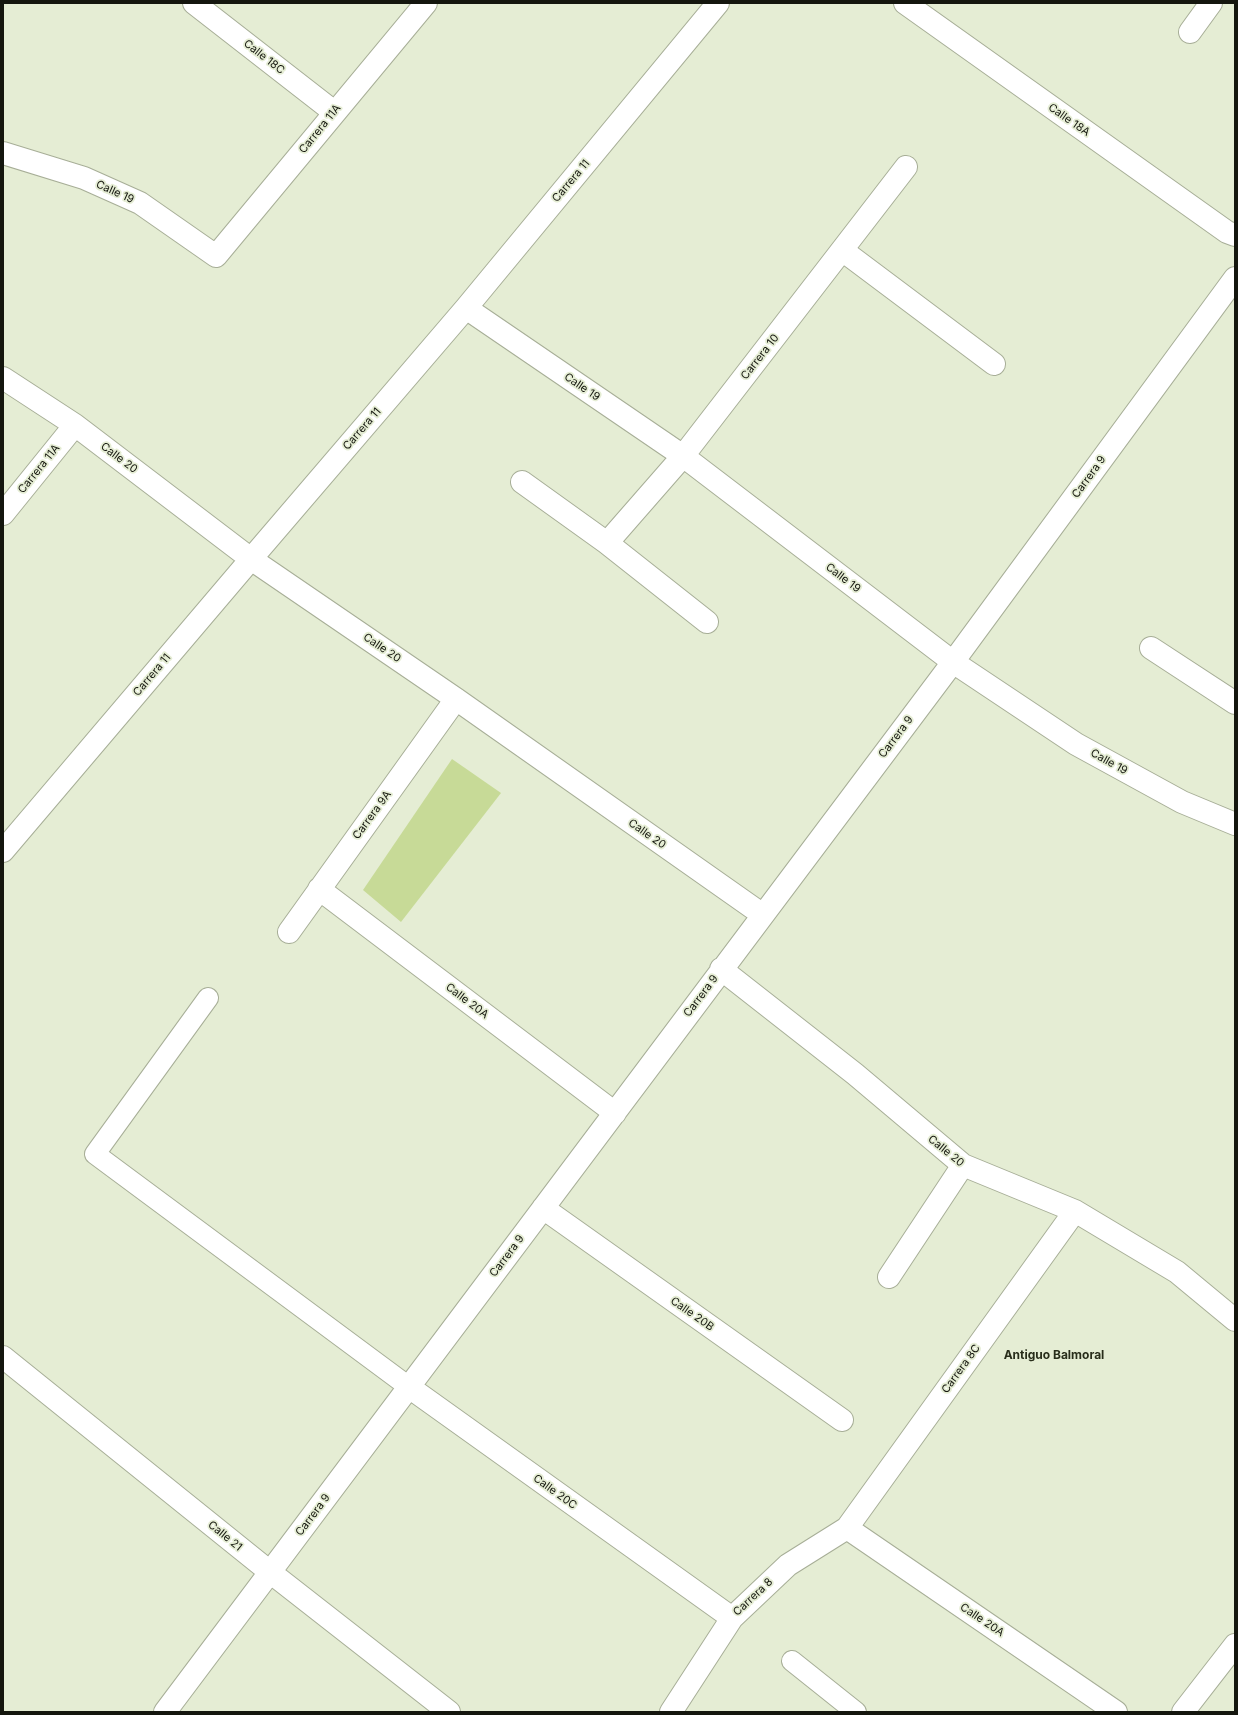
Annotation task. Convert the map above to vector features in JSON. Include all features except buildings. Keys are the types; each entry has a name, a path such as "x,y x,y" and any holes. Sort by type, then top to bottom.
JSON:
{"street":[{"name":"Calle 18C","path":"194,3 334,112"},
{"name":"Carrera 11A","path":"216,256 426,3"},
{"name":"Carrera 11","path":"3,851 251,558 466,308 718,3"},
{"name":"Calle 18A","path":"905,3 1228,232 1235,235"},
{"path":"1190,32 1211,3"},
{"name":"Calle 19","path":"3,153 84,178 140,203 216,256"},
{"name":"Carrera 10","path":"607,543 683,456 906,166"},
{"path":"842,250 994,364"},
{"name":"Carrera 9","path":"165,1712 615,1113 721,969 953,662 1235,278"},
{"name":"Calle 19","path":"466,308 683,456 953,662 1076,744 1182,802 1235,824"},
{"name":"Calle 20","path":"3,378 76,425 251,558 456,699 763,915"},
{"name":"Carrera 11A","path":"3,514 76,425"},
{"path":"522,482 607,543 707,622"},
{"path":"1151,648 1231,694"},
{"name":"Carrera 9A","path":"289,932 456,699"},
{"name":"Calle 20A","path":"319,889 615,1113"},
{"name":"Calle 20","path":"721,969 855,1074 963,1165 1075,1211 1177,1272 1235,1320"},
{"path":"889,1276 963,1165"},
{"name":"Calle 20B","path":"543,1208 842,1420"},
{"name":"Carrera 8C","path":"847,1528 1075,1211"},
{"name":"Calle 21","path":"3,1356 270,1572 449,1712"},
{"name":"Calle 20C","path":"409,1387 732,1618"},
{"name":"Calle 20A","path":"847,1528 1116,1712"},
{"name":"Carrera 8","path":"671,1712 732,1618 788,1565 847,1528"},
{"path":"1183,1712 1235,1645"}],"lane":[{"name":"Calle 20C","path":"208,998 95,1154 409,1387"},
{"path":"792,1660 856,1712"}],"green space":[{"path":"452,759 501,793 401,922 363,890"}],"district":[{"name":"Antiguo Balmoral","path":"1054,1355"}]}
